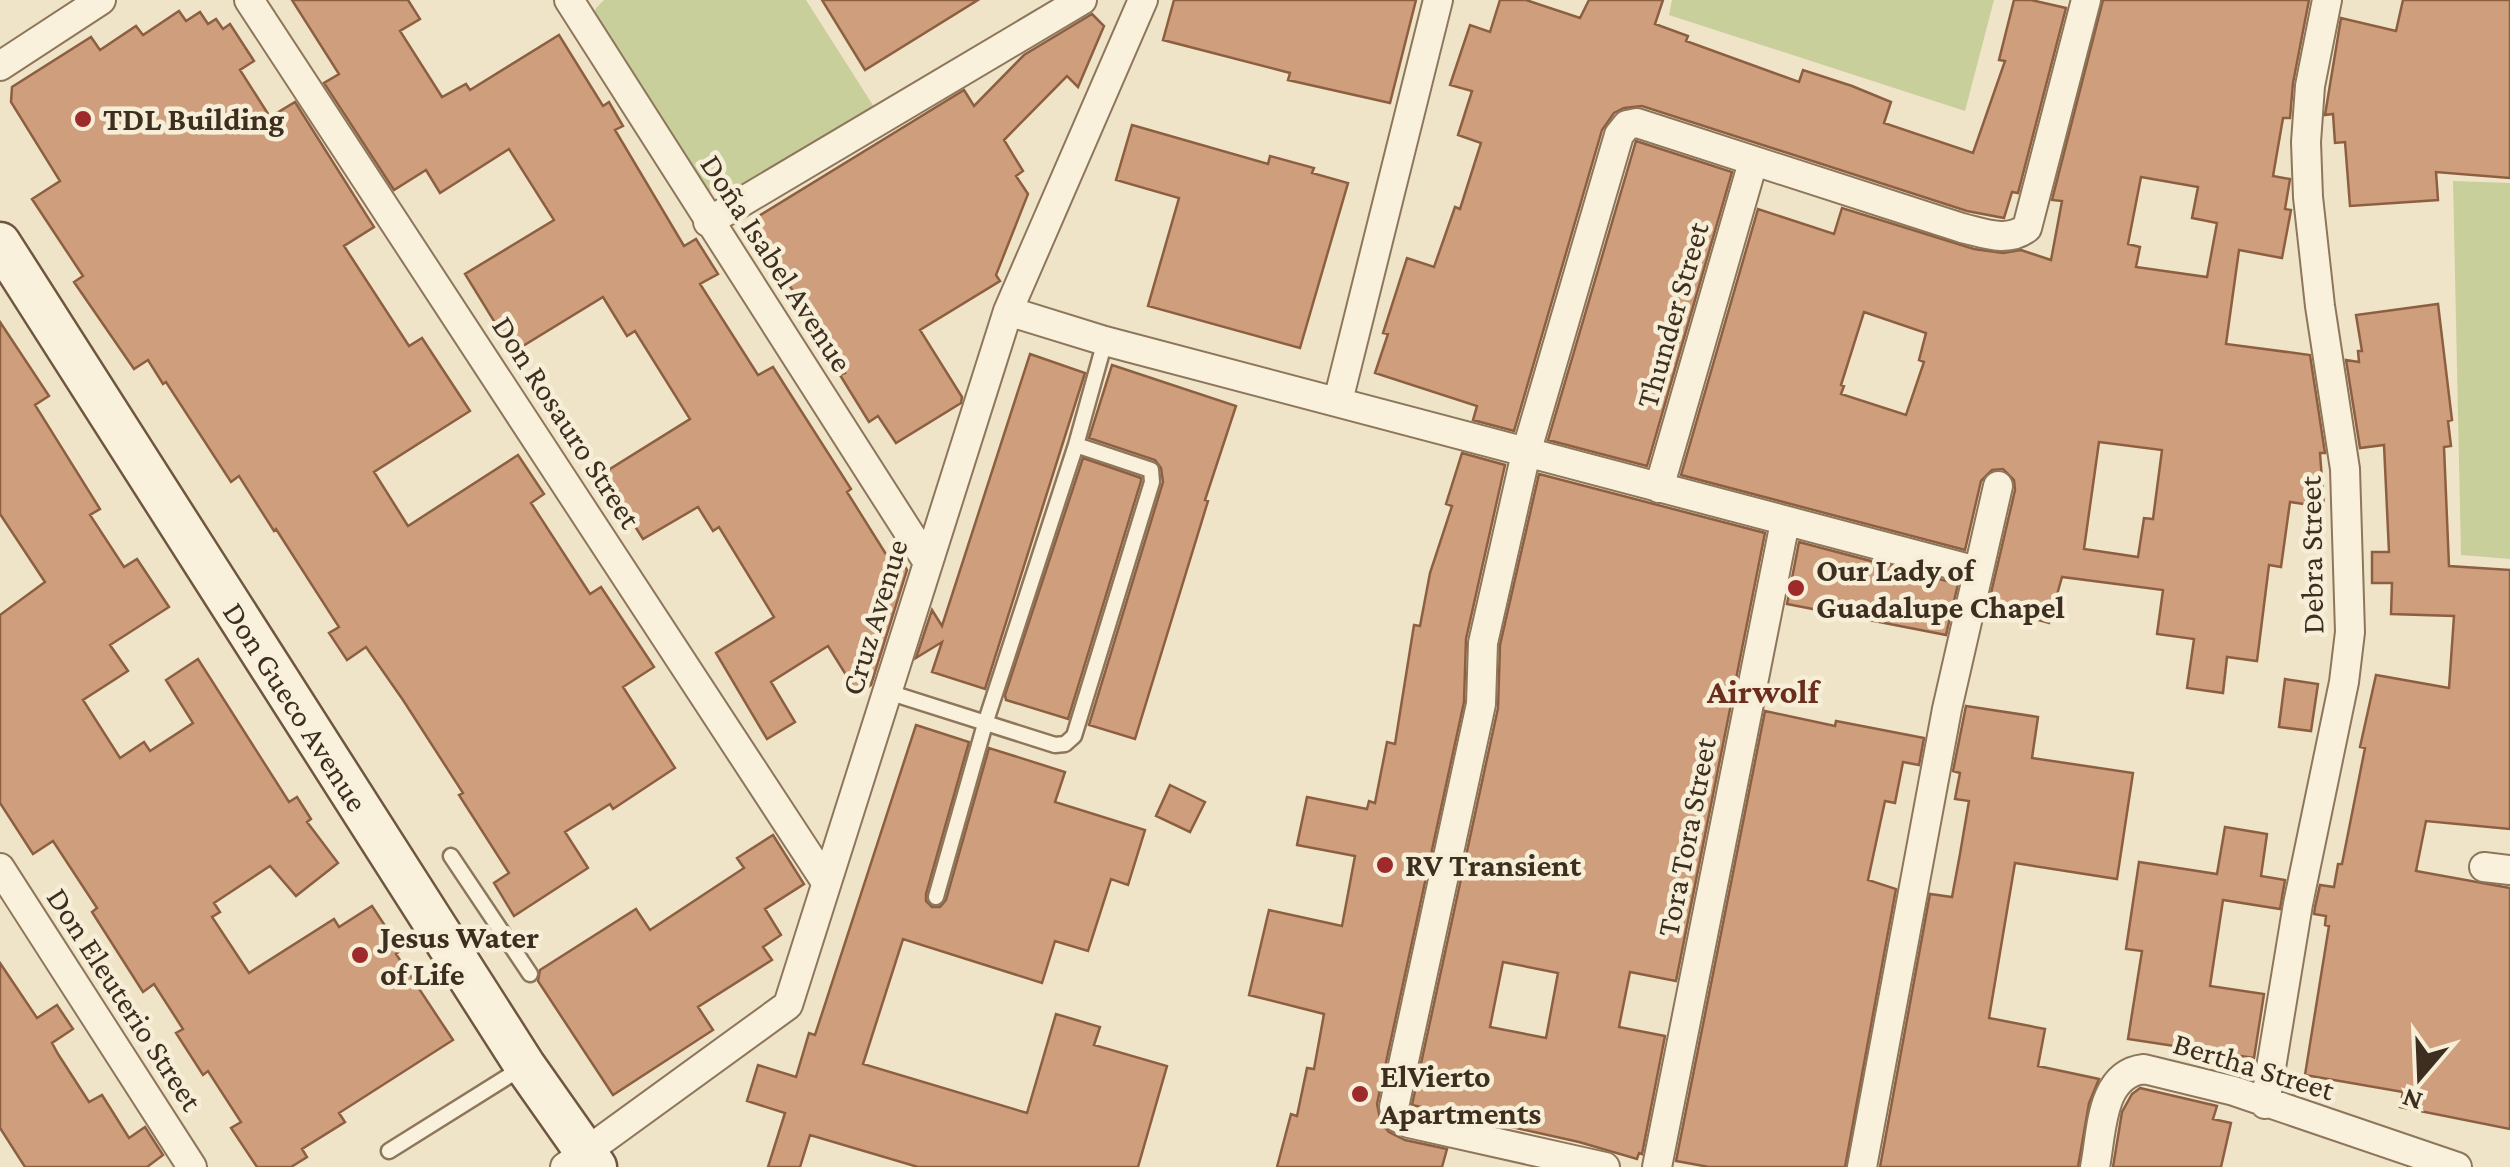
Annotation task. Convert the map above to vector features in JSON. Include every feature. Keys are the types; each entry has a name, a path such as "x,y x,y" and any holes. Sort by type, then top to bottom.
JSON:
{"main road":[{"name":"Don Gueco Avenue","path":"0,244 583,1162"}],"street":[{"path":"0,66 101,0"},
{"name":"Don Rosauro Street","path":"249,0 826,882"},
{"name":"Doña Isabel Avenue","path":"570,0 927,562"},
{"path":"708,222 1082,0"},
{"name":"Cruz Avenue","path":"583,1162 788,1005 1008,311 1144,0"},
{"path":"1338,400 1438,0"},
{"path":"1605,1167 1409,1123 1397,1118 1394,1107 1480,704 1483,644 1526,453 1618,135 1627,125 1637,124 1962,228 2004,238 2018,236 2027,228 2086,0"},
{"name":"Debra Street","path":"2265,1104 2350,632 2345,469 2308,198 2310,86 2327,0"},
{"name":"Thunder Street","path":"1659,488 1753,162"},
{"path":"1008,311 1105,341 1977,571"},
{"path":"1862,1167 1943,728 1998,486"},
{"name":"Tora Tora Street","path":"1658,1167 1785,522"},
{"name":"Don Eleuterio Street","path":"0,868 192,1167"},
{"name":"Bertha Street","path":"2095,1167 2111,1089 2120,1077 2144,1070 2207,1083 2443,1165"}],"lane":[{"path":"936,897 984,724 1076,445 1105,341"},
{"path":"888,692 1055,745 1065,744 1074,736 1152,482 1151,470 1141,465 1076,445"},
{"path":"450,856 530,974"},
{"path":"389,1152 525,1066"}],"green space":[{"path":"604,0 806,0 876,110 741,192 711,191 695,180 592,19"},
{"path":"1672,0 1994,0 1965,111 1669,15"},
{"path":"2453,181 2510,183 2510,559 2461,555"}],"building":[{"path":"292,0 408,0 420,19 400,31 442,97 466,84 470,90 559,35 603,106 609,102 623,126 615,130 684,246 696,239 718,274 700,284 758,375 773,367 851,489 847,492 894,567 902,562 907,570 871,685 858,694 828,646 771,682 795,722 767,739 716,653 774,617 719,527 713,531 698,507 643,539 602,474 690,419 635,331 627,336 603,297 513,352 465,274 554,220 509,149 440,193 426,170 394,190 324,83 339,74"},
{"path":"822,0 978,0 865,70"},
{"path":"1174,0 1416,0 1390,103 1288,80 1290,73 1163,40"},
{"path":"1500,0 1526,0 1580,18 1589,0 1663,0 1655,24 1688,36 1686,41 1799,82 1803,70 1852,86 1891,102 1884,123 1973,153 2005,61 1999,60 2014,0 2066,8 2018,193 2012,192 2004,218 1967,211 1642,106 1614,113 1602,130 1514,431 1473,420 1477,406 1375,373 1388,334 1383,333 1407,258 1434,267 1455,207 1460,209 1481,143 1458,135 1472,91 1450,85 1470,25 1490,32"},
{"path":"2103,0 2309,0 2290,118 2283,118 2273,176 2290,179 2285,209 2291,210 2282,258 2239,250 2226,344 2310,355 2325,453 2320,453 2324,507 2290,502 2281,567 2269,565 2257,661 2227,657 2223,693 2187,688 2194,639 2157,634 2163,590 2062,577 2049,623 1988,606 2015,490 2014,480 2003,469 1992,470 1981,481 1965,550 1681,475 1758,209 1834,234 1842,208 1974,249 2003,253 2021,250 2051,260 2062,201 2052,200","holes":["2141,177 2198,187 2192,218 2217,223 2207,277 2136,267 2140,247 2128,244","1864,312 1926,333 1919,360 1924,362 1906,415 1841,394","2099,442 2162,450 2153,519 2144,518 2138,557 2084,549"]},
{"path":"2403,0 2510,0 2510,178 2436,172 2438,200 2350,206 2345,142 2335,143 2333,114 2325,115 2341,18 2396,31"},
{"path":"179,11 186,21 200,12 208,24 216,19 223,29 230,24 254,61 240,70 270,117 295,102 374,227 344,246 409,346 422,338 470,411 374,472 408,526 518,455 544,494 531,503 590,594 601,587 654,667 623,687 675,768 613,809 610,804 565,832 588,868 514,916 494,883 509,873 403,700 366,647 347,660 329,633 339,627 276,529 239,476 231,482 148,360 134,369 74,282 83,276 32,199 60,181 11,102 12,87 91,37 100,50 136,26 143,35"},
{"path":"1092,14 1104,26 1078,87 1067,76 1004,140 1023,171 1016,176 1028,194 996,275 1000,281 920,330 962,397 961,403 896,443 878,416 869,422 840,375 845,373 749,222 964,90 974,106 1024,55"},
{"path":"1132,125 1268,164 1270,156 1314,168 1312,173 1348,183 1300,348 1148,306 1179,198 1116,180"},
{"path":"1636,141 1732,172 1647,466 1548,440"},
{"path":"2438,304 2452,420 2448,421 2451,446 2444,447 2449,566 2510,570 2510,829 2426,821 2416,871 2510,888 2510,1129 2400,1107 2403,1092 2305,1075 2329,926 2325,925 2326,916 2314,914 2315,907 2320,885 2334,887 2338,864 2342,864 2376,675 2449,688 2454,616 2391,614 2392,583 2372,583 2372,552 2389,552 2384,445 2360,448 2346,360 2359,362 2358,351 2362,351 2356,315"},
{"path":"0,322 49,396 35,405 100,509 90,515 124,567 137,559 169,607 110,645 128,671 83,700 120,758 144,742 150,751 193,723 166,680 198,659 289,802 297,797 311,819 307,822 338,863 296,896 270,866 214,903 220,912 212,917 249,973 334,919 339,927 372,906 401,950 396,954 453,1040 339,1113 345,1122 302,1149 307,1157 291,1167 257,1167 231,1128 241,1122 208,1071 203,1075 176,1033 183,1029 154,984 143,992 92,912 97,908 53,841 33,854 0,803 0,615 45,582 0,514"},
{"path":"1030,354 1085,373 985,689 932,672 942,642 916,658 932,610 942,626"},
{"path":"1112,365 1236,406 1135,739 1089,725 1163,482 1155,460 1089,438"},
{"path":"1462,453 1505,465 1466,639 1464,702 1377,1104 1381,1123 1389,1132 1405,1140 1447,1149 1442,1167 1277,1167 1291,1114 1297,1116 1307,1068 1314,1069 1324,1014 1249,995 1269,910 1342,926 1355,856 1297,845 1307,797 1367,809 1369,801 1375,803 1387,742 1395,744 1414,625 1420,626 1430,573 1452,506 1446,504"},
{"path":"1083,458 1141,481 1068,719 1006,700 1005,695"},
{"path":"1539,474 1765,533 1676,981 1630,972 1619,1027 1665,1036 1642,1154 1637,1159 1412,1105 1498,708 1500,645","holes":["1503,962 1558,973 1546,1038 1490,1027"]},
{"path":"1799,542 1958,584 1946,635 1787,604"},
{"path":"2285,679 2318,684 2311,731 2279,727"},
{"path":"1966,706 2038,717 2032,758 2133,773 2117,879 2015,863 1989,1018 2045,1029 2038,1066 2099,1079 2089,1103 2078,1167 1880,1167 1930,894 1952,897 1969,801 1955,799 1960,773 1953,771"},
{"path":"1765,711 1835,726 1836,721 1924,738 1919,765 1903,762 1895,803 1885,801 1868,880 1896,889 1845,1167 1709,1167 1676,1161"},
{"path":"916,725 969,742 926,894 932,907 940,907 946,900 989,748 1065,772 1055,802 1145,830 1128,885 1111,879 1088,951 1055,941 1042,983 903,939 863,1064 1027,1113 1056,1014 1100,1027 1094,1045 1167,1066 1138,1167 918,1167 810,1135 800,1167 768,1167 785,1113 747,1101 758,1065 796,1077 809,1033 815,1035"},
{"path":"1170,785 1205,802 1190,832 1156,816"},
{"path":"2225,827 2267,834 2261,876 2285,880 2280,909 2223,900 2210,986 2264,994 2254,1058 2128,1039 2142,951 2126,949 2139,862 2217,874"},
{"path":"773,835 804,884 765,909 781,935 763,947 772,960 698,1007 713,1030 613,1095 538,981 540,970 636,909 650,930 744,868 737,858"},
{"path":"0,963 37,1018 57,1005 73,1029 52,1043 89,1102 102,1095 129,1138 145,1127 163,1155 147,1167 25,1167 0,1128"},
{"path":"2140,1088 2217,1106 2213,1119 2231,1123 2221,1167 2113,1167 2122,1112"}],"place":[{"name":"TDL Building","path":"83,119"},
{"name":"Our Lady of Guadalupe Chapel","path":"1796,588"},
{"name":"RV Transient","path":"1385,865"},
{"name":"Jesus Water of Life","path":"360,955"},
{"name":"ElVierto Apartments","path":"1360,1094"}],"district":[{"name":"Airwolf","path":"1763,691"}]}
